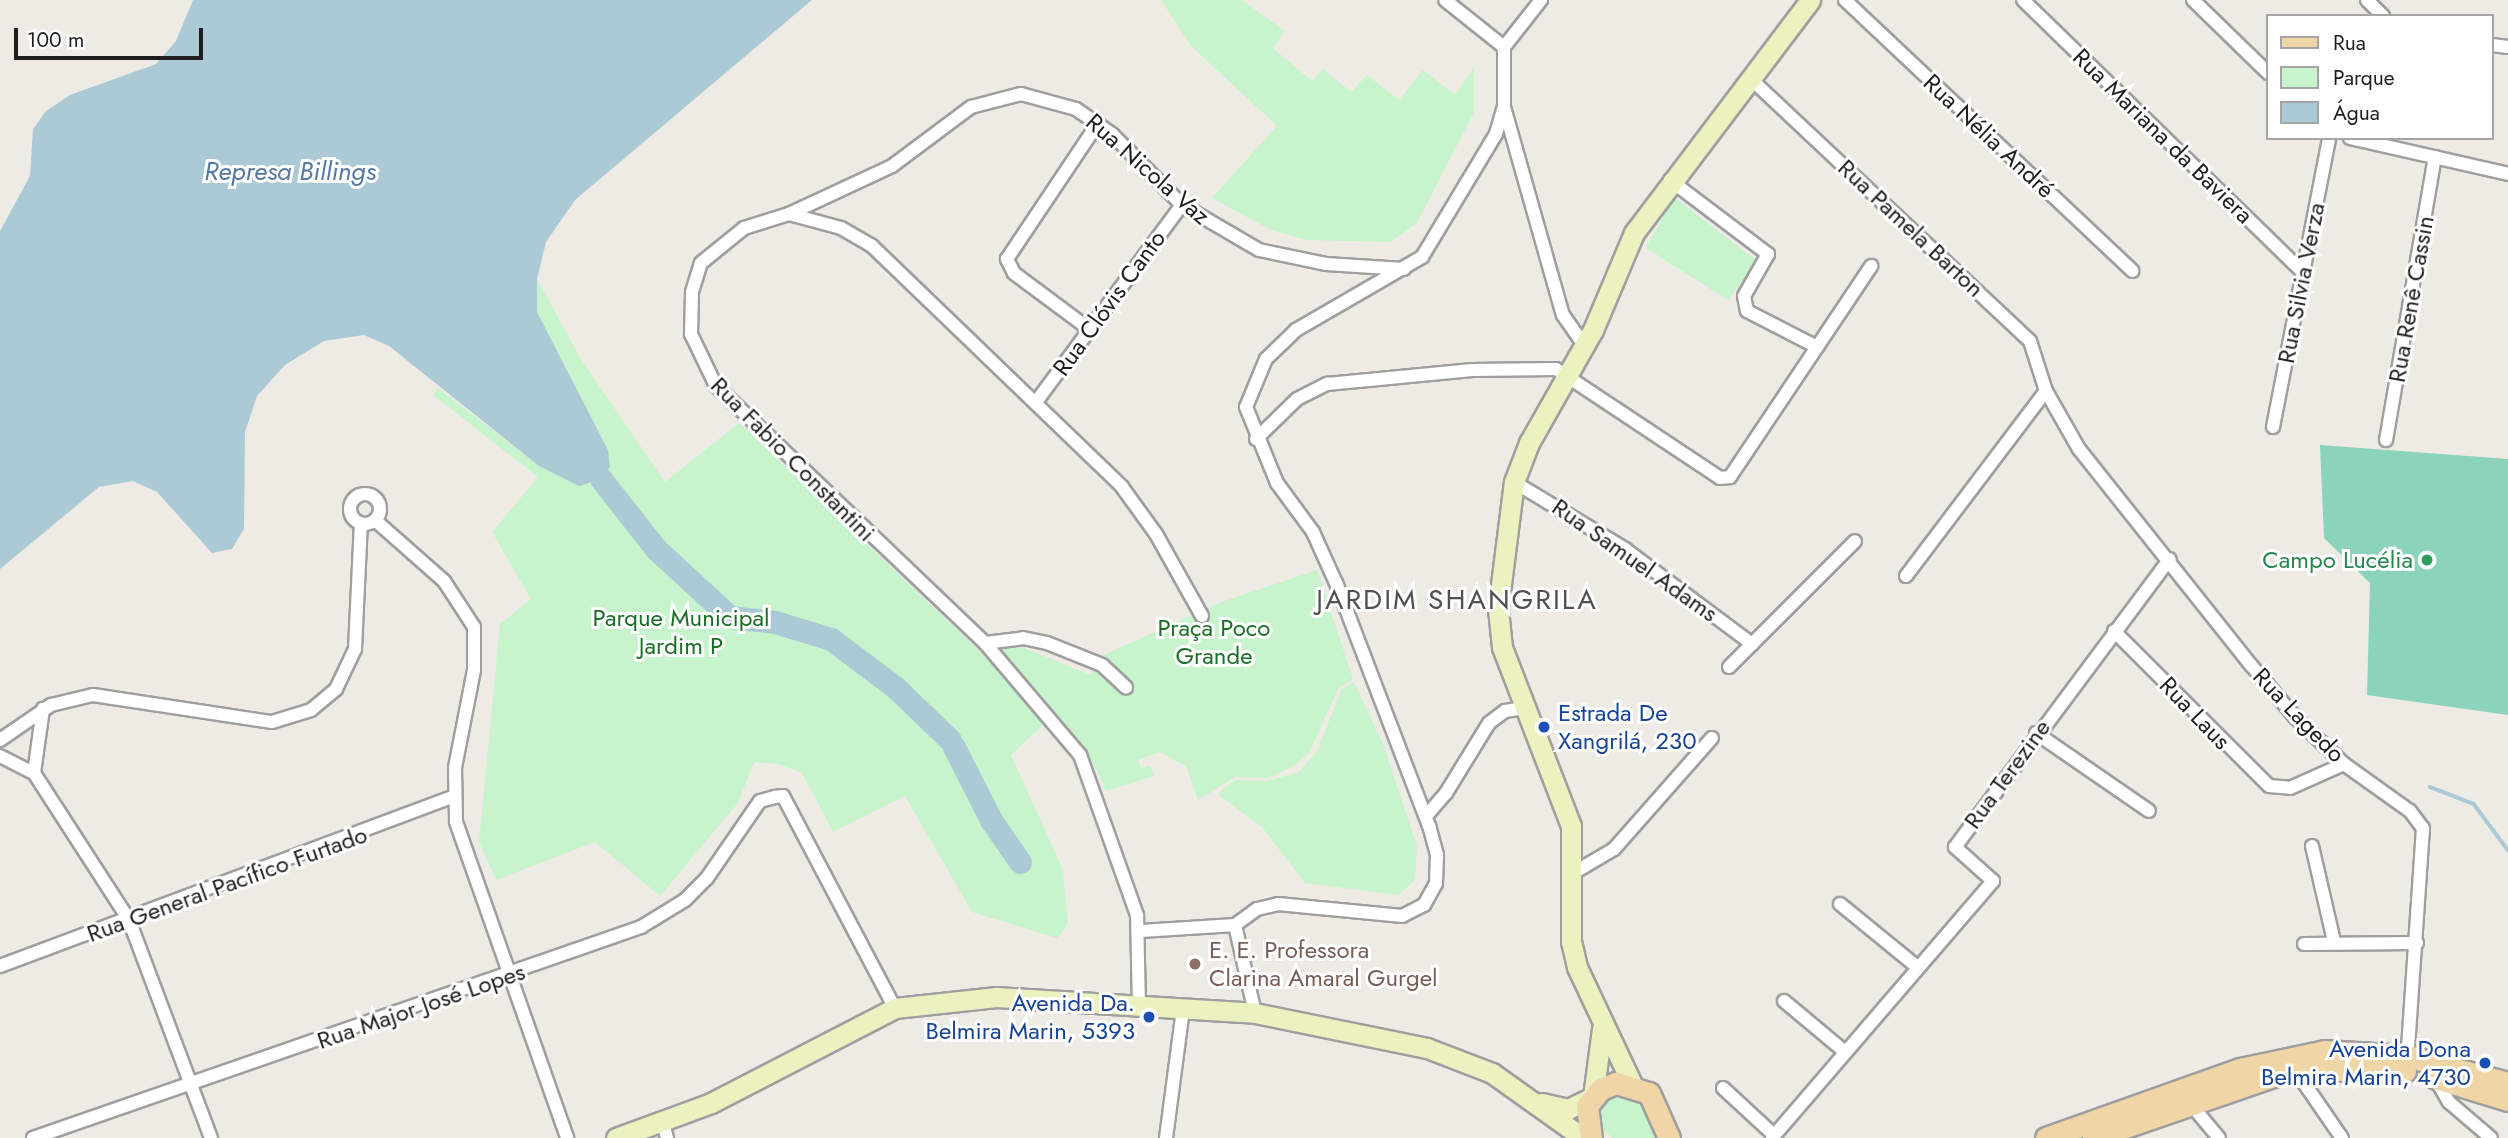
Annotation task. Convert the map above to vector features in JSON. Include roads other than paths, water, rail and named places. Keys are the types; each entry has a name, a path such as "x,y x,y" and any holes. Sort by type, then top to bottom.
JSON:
{"main road":[{"path":"1669,1138 1654,1099 1632,1084 1602,1028 1571,942 1576,872 1561,790 1507,670 1498,608 1514,482 1529,443 1585,347 1634,233 1670,180 1752,80 1810,0"},
{"path":"616,1138 665,1130 895,1008 996,997 1139,1008 1255,1013 1427,1048 1468,1061 1536,1101 1582,1137 1586,1110 1593,1097 1602,1028"},
{"path":"2046,1138 2291,1063 2407,1064 2442,1079 2508,1100"},
{"path":"2442,1079 2508,1083"},
{"path":"1536,1101 1568,1109 1593,1097 1609,1085 1632,1084"},
{"path":"2093,1138 2185,1096"}],"street":[{"path":"1445,0 1504,47"},
{"path":"1541,0 1504,47 1504,106 1563,315 1585,347"},
{"name":"Rua Nélia André","path":"1845,0 2133,271"},
{"name":"Rua Mariana da Baviera","path":"2023,0 2302,271"},
{"path":"2193,0 2266,71"},
{"path":"2367,0 2381,14"},
{"name":"Rua Pamela Barton","path":"1752,80 2017,327 2038,356 2046,391"},
{"name":"Rua Nicola Vaz","path":"789,214 892,166 952,119 988,99 1037,96 1076,108 1098,123 1182,205 1223,232 1283,257 1408,269"},
{"path":"1141,931 1235,925 1257,909 1278,904 1388,917 1414,912 1428,900 1438,870 1426,816 1324,553 1256,439 1247,400 1266,359 1316,317 1408,269 1430,246 1485,155 1504,106"},
{"path":"1089,329 1014,273 1007,259 1098,123"},
{"name":"Rua Silvia Verza","path":"2273,427 2329,140"},
{"path":"2359,140 2508,174"},
{"name":"Rua Renê Cassin","path":"2386,440 2435,157"},
{"path":"1670,180 1768,254 1744,296 1747,312 1817,347"},
{"name":"Rua Clóvis Canto","path":"1036,402 1182,205"},
{"path":"789,214 841,228 872,246 1036,402 1143,514 1202,616"},
{"name":"Rua Fabio Constantini","path":"789,214 744,228 701,263 690,314 702,362 716,386 985,643 1062,729 1087,765 1141,931 1139,1008"},
{"path":"1256,439 1297,399 1327,384 1526,367 1568,376 1720,478 1730,477 1871,265"},
{"path":"1906,576 2046,391"},
{"name":"Rua Lagedo","path":"2046,391 2078,449 2170,559 2262,678 2344,764 2410,811 2423,828 2407,1064"},
{"name":"Rua Samuel Adams","path":"1514,482 1625,549 1752,643"},
{"path":"0,740 43,709 93,695 272,722 311,710 336,689 355,649 361,524 350,509 362,494 379,502 376,521"},
{"path":"361,524 376,521"},
{"path":"376,521 444,581 474,627 475,657 453,797 465,859 567,1138"},
{"path":"1729,667 1855,541"},
{"name":"Rua Terezine","path":"1773,1137 1916,966 1993,881 1955,847 2036,733 2170,559"},
{"name":"Rua Laus","path":"2114,631 2262,781 2279,790 2344,764"},
{"path":"985,643 1023,638 1047,643 1102,665 1126,688"},
{"path":"1426,816 1446,793 1489,723 1505,711 1524,708"},
{"path":"34,773 43,709"},
{"path":"2036,733 2149,811"},
{"path":"1576,872 1614,849 1712,738"},
{"path":"0,756 34,773 129,920 211,1138"},
{"name":"Rua Major José Lopes","path":"33,1138 508,977 664,915 707,878 760,801 783,796 895,1008"},
{"name":"Rua General Pacífico Furtado","path":"0,966 453,797"},
{"path":"2312,846 2334,941"},
{"path":"1840,904 1916,966"},
{"path":"1235,925 1255,1013"},
{"path":"2304,944 2334,941 2417,943"},
{"path":"1784,1001 1844,1051"},
{"path":"1166,1138 1183,1009"},
{"path":"2291,1063 2342,1138"},
{"path":"2442,1079 2491,1138"},
{"path":"1723,1088 1773,1137"},
{"path":"2185,1096 2219,1138"}],"water":[{"name":"Represa Billings","path":"193,0 812,0 575,200 546,242 537,279 537,312 608,450 610,467 601,479 579,486 539,466 389,346 364,335 324,341 285,365 257,396 245,432 244,529 232,549 212,553 157,492 133,481 99,487 0,569 0,231 30,176 33,129 46,111 70,95 156,64 176,41"}],"waterway":[{"path":"601,479 656,549 730,617 775,622 831,639 895,687 950,740"},
{"path":"954,747 991,820 1020,862"},
{"path":"2430,787 2474,804 2508,850"}],"place":[{"name":"Campo Lucélia","path":"2427,560"},
{"name":"Estrada De Xangrilá, 230","path":"1544,727"},
{"name":"E. E. Professora Clarina Amaral Gurgel","path":"1195,964"},
{"name":"Avenida Da. Belmira Marin, 5393","path":"1149,1017"},
{"name":"Avenida Dona Belmira Marin, 4730","path":"2485,1063"}],"district":[{"name":"JARDIM SHANGRILA","path":"1457,600"}],"park label":[{"name":"Parque Municipal Jardim P","path":"681,632"},
{"name":"Praça Poco Grande","path":"1214,642"}]}
